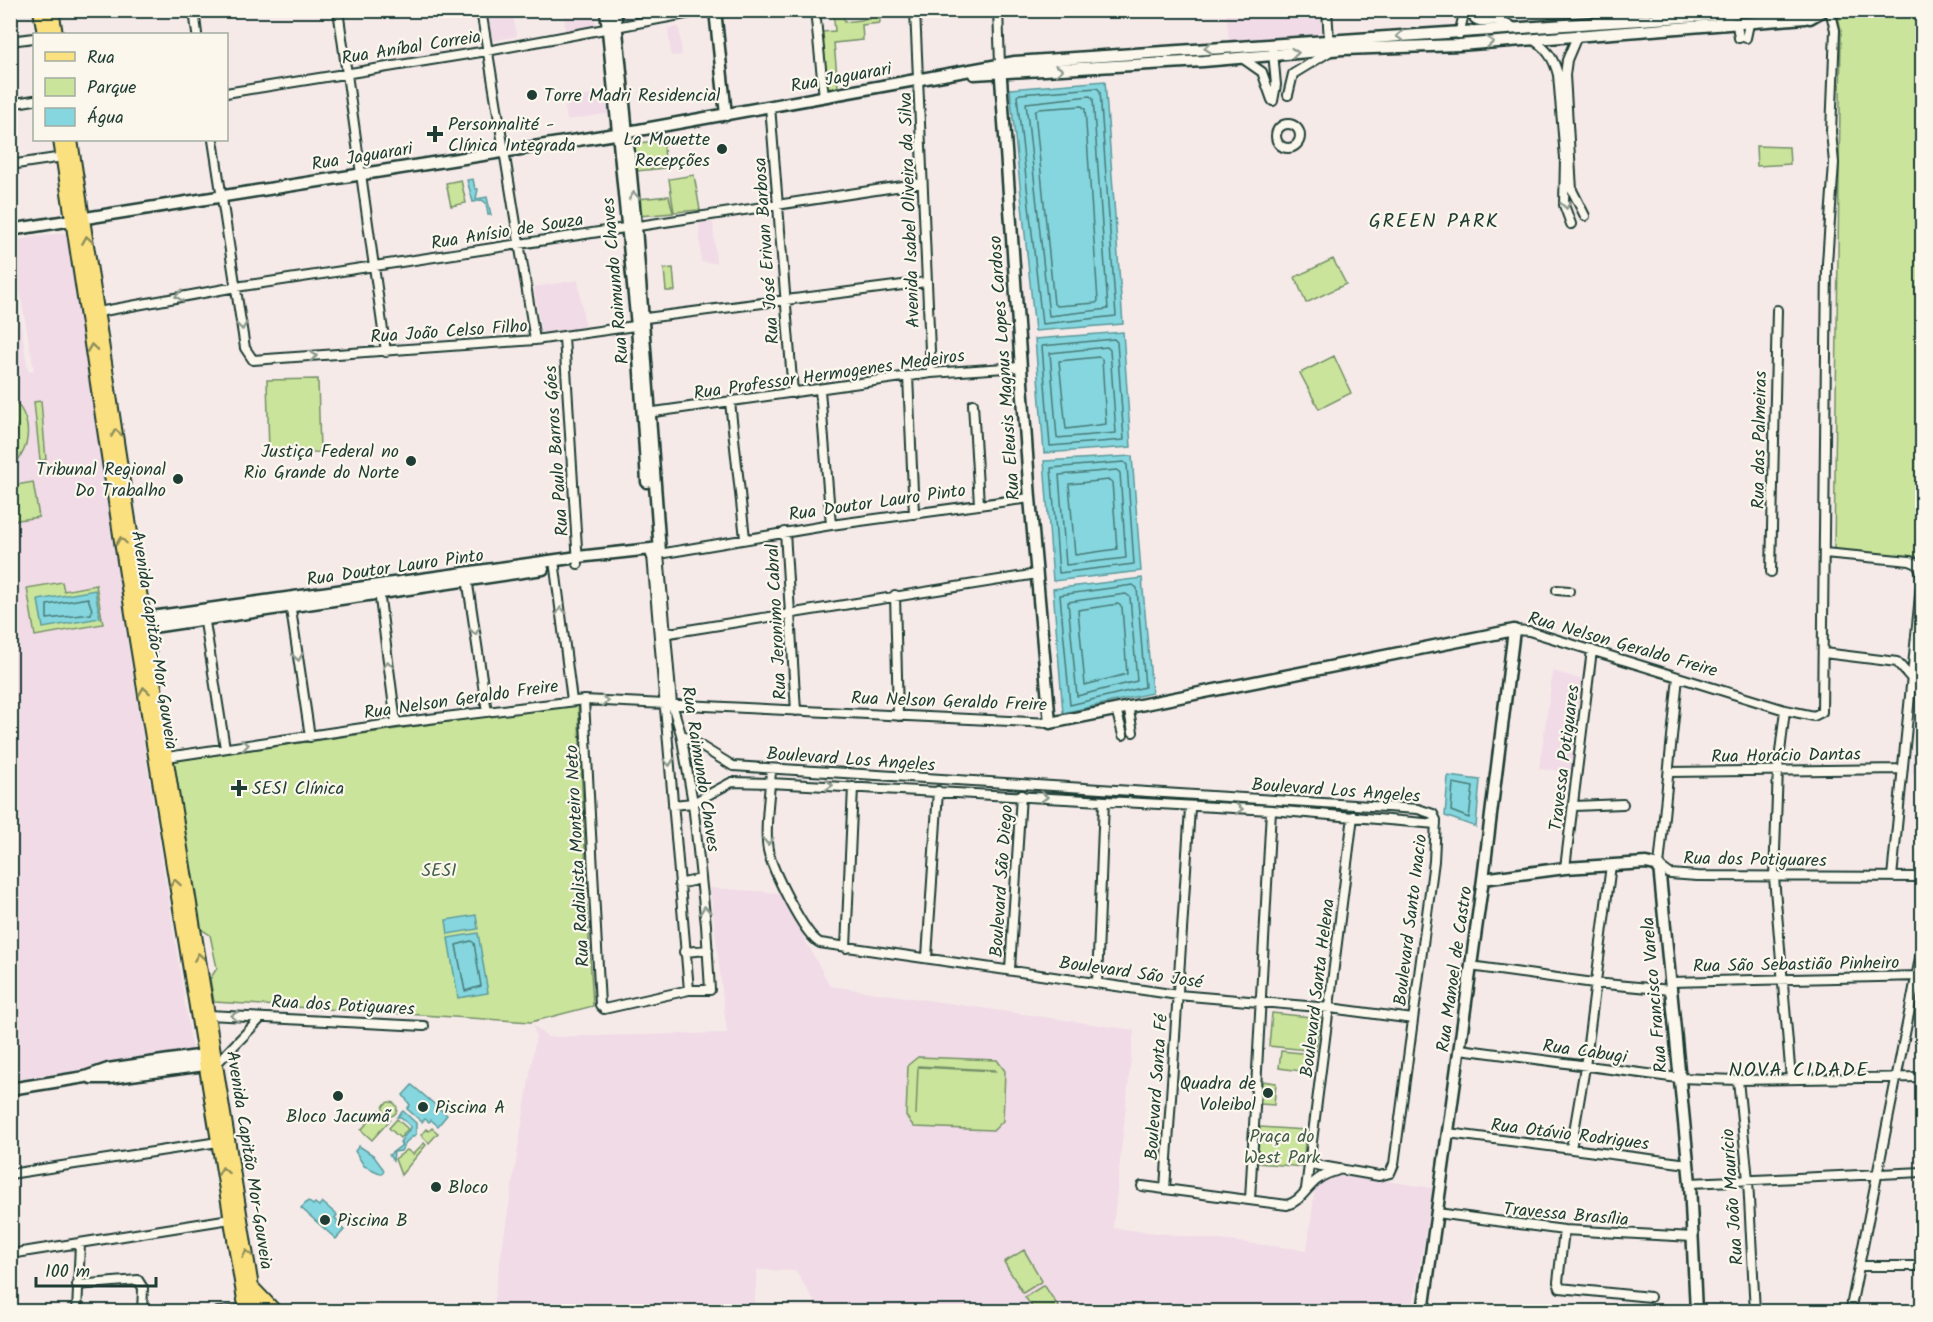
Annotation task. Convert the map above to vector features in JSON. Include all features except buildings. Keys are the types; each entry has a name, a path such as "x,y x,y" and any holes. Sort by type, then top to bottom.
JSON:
{"main road":[{"path":"40,10 44,33"},
{"path":"52,10 56,33"},
{"name":"Rua Raimundo Chaves","path":"606,10 612,29 640,322 655,551"},
{"name":"Rua Raimundo Chaves","path":"612,29 615,10"},
{"path":"715,10 726,115"},
{"name":"Rua Jaguarari","path":"10,230 622,133 967,73 1750,10"},
{"path":"1793,10 1805,18"},
{"name":"Rua Jaguarari","path":"1331,45 1459,45 1578,34 1749,24 1815,17 1824,10"},
{"name":"Rua Jaguarari","path":"1000,69 1242,58 1273,49"},
{"name":"Rua Eleusis Magnus Lopes Cardoso","path":"1000,69 1030,498 1050,723"},
{"path":"60,141 78,218"},
{"path":"71,141 78,218"},
{"name":"Avenida Capitão-Mor Gouveia","path":"78,218 98,312 208,1015"},
{"name":"Avenida Capitão-Mor Gouveia","path":"78,218 127,581 179,911 209,1060"},
{"path":"109,461 123,476"},
{"name":"Rua Doutor Lauro Pinto","path":"145,623 655,551"},
{"path":"127,581 136,562"},
{"name":"Rua Nelson Geraldo Freire","path":"1050,723 1514,630"},
{"name":"Rua Manoel de Castro","path":"1423,1311 1483,879 1514,630"},
{"name":"Rua dos Potiguares","path":"1483,879 1565,868 1646,863 1659,866"},
{"name":"Rua Francisco Varela","path":"1659,866 1690,1183 1696,1311"},
{"path":"179,911 194,923"},
{"name":"Avenida Capitão Mor-Gouveia","path":"208,1015 209,1060 218,1142 230,1219 252,1311"},
{"path":"10,1089 84,1077 109,1078 209,1060"},
{"name":"Avenida Capitão Mor-Gouveia","path":"209,1060 252,1287 252,1311"},
{"path":"252,1287 276,1311"}],"street":[{"path":"194,10 197,33"},
{"path":"338,10 386,352"},
{"path":"481,10 535,340"},
{"name":"Rua Aníbal Correia","path":"228,93 487,51 707,10"},
{"path":"815,10 824,98"},
{"name":"Avenida Isabel Oliveira da Silva","path":"915,10 931,373"},
{"name":"Rua Eleusis Magnus Lopes Cardoso","path":"998,10 1000,69"},
{"path":"1288,95 1293,74 1331,45 1327,10"},
{"path":"1459,34 1465,10"},
{"path":"1470,10 1473,19 1479,22 1500,21 1517,29"},
{"path":"1830,10 1835,30 1832,132 1834,164 1827,262 1824,654 1897,662 1911,679"},
{"path":"1737,25 1743,38 1749,24"},
{"path":"1571,224 1564,205 1568,158 1565,75 1567,60 1578,34"},
{"path":"10,41 33,38"},
{"path":"1531,38 1541,45 1555,61 1572,190 1585,216"},
{"path":"1242,58 1262,72 1273,101 1276,86 1273,49"},
{"path":"1555,61 1567,60"},
{"path":"10,104 33,100"},
{"name":"Rua José Erivan Barbosa","path":"770,106 793,393"},
{"path":"213,141 236,287"},
{"path":"1568,158 1582,156"},
{"path":"10,165 63,157"},
{"name":"Rua Anísio de Souza","path":"98,312 236,287 922,183"},
{"name":"Rua João Celso Filho","path":"236,287 245,348 250,358 255,360 535,340 640,322 926,282"},
{"name":"Rua das Palmeiras","path":"1772,572 1777,310"},
{"name":"Rua Paulo Barros Góes","path":"564,336 578,561"},
{"name":"Rua Professor Hermogenes Medeiros","path":"646,413 931,373 1020,367"},
{"path":"908,376 914,514"},
{"path":"820,390 832,488 831,525"},
{"path":"730,402 746,538"},
{"path":"973,404 979,504"},
{"name":"Rua Doutor Lauro Pinto","path":"655,551 1030,498"},
{"name":"Rua Jeronimo Cabral","path":"785,532 792,613 796,711"},
{"name":"Rua Raimundo Chaves","path":"655,551 668,704 684,952 689,990 711,989 693,803 681,734 668,704"},
{"path":"1824,553 1910,561 1917,564 1922,575 1892,877"},
{"path":"555,564 572,701"},
{"path":"662,635 894,595 1037,574"},
{"path":"467,577 487,712"},
{"path":"379,590 396,723"},
{"path":"1557,590 1569,591"},
{"path":"894,595 898,716"},
{"path":"290,603 310,737"},
{"path":"204,616 225,748"},
{"name":"Rua Nelson Geraldo Freire","path":"1514,630 1529,631 1785,710 1814,716 1822,712 1824,654"},
{"name":"Travessa Potiguares","path":"1565,868 1592,650"},
{"name":"Rua Francisco Varela","path":"1659,866 1678,677"},
{"name":"Rua Nelson Geraldo Freire","path":"167,757 396,723 584,700 1050,723"},
{"name":"Rua Radialista Monteiro Neto","path":"584,700 600,1005 604,1009 689,990"},
{"path":"1128,706 1133,732"},
{"path":"1116,709 1123,735"},
{"path":"1785,710 1778,769 1774,877 1791,1080"},
{"name":"Boulevard Los Angeles","path":"673,805 693,803 732,782 1022,795 1190,808 1271,810 1436,824 1436,817 1430,812 1406,809 733,766 681,734"},
{"path":"732,782 733,766"},
{"name":"Rua Horácio Dantas","path":"1669,772 1902,769"},
{"name":"Boulevard São José","path":"771,770 767,848 774,867 811,938 820,943 1178,995 1330,1008 1413,1019"},
{"path":"964,782 971,787 964,793"},
{"path":"994,784 990,788 996,795"},
{"path":"846,948 853,787"},
{"path":"927,957 938,791"},
{"path":"1129,802 1134,796 1130,791"},
{"path":"1162,794 1158,798 1162,805"},
{"name":"Boulevard São Diego","path":"1010,969 1022,795"},
{"path":"1097,983 1104,801"},
{"path":"1574,806 1623,804"},
{"name":"Boulevard Santa Fé","path":"1165,1189 1178,995 1180,927 1190,808"},
{"path":"1404,820 1406,809"},
{"path":"1250,1200 1271,810"},
{"name":"Boulevard Santa Helena","path":"1306,1189 1353,816"},
{"name":"Boulevard Santo Inacio","path":"1413,1019 1434,861 1436,824"},
{"path":"1571,1149 1585,1067 1611,865"},
{"name":"Rua dos Potiguares","path":"1659,866 1674,875 1923,877"},
{"path":"680,884 701,879"},
{"path":"1850,1311 1920,976 1923,948"},
{"path":"684,952 708,950"},
{"name":"Rua São Sebastião Pinheiro","path":"1470,966 1594,983 1670,986 1781,979 1920,976"},
{"name":"Rua dos Potiguares","path":"208,1015 424,1026"},
{"name":"Rua dos Potiguares","path":"209,1060 261,1018"},
{"path":"1310,1164 1379,1176 1390,1173 1393,1168 1413,1019"},
{"name":"Rua Cabugi","path":"1460,1049 1678,1078 1791,1080 1923,1077"},
{"name":"Rua João Maurício","path":"1738,1080 1748,1180 1755,1311"},
{"name":"Rua Otávio Rodrigues","path":"1448,1133 1688,1164"},
{"path":"10,1174 218,1142"},
{"path":"1142,1186 1287,1205 1298,1200 1321,1175 1341,1169"},
{"path":"1690,1183 1923,1172"},
{"name":"Travessa Brasília","path":"1437,1213 1564,1230 1693,1237"},
{"path":"10,1254 230,1219"},
{"path":"1564,1230 1558,1282 1560,1288 1650,1297"},
{"path":"77,1311 80,1244"},
{"path":"1860,1266 1923,1266"},
{"path":"77,1285 138,1280 142,1288 142,1311"},
{"path":"218,1311 252,1311"}],"shaded area":[{"path":"622,10 667,10 623,18 622,11"},
{"path":"484,11 512,11 517,36 489,42"},
{"path":"564,11 595,11 596,27 565,31"},
{"path":"1226,11 1319,11 1323,36 1229,43"},
{"path":"679,27 682,55 671,56 668,28"},
{"path":"609,92 612,113 567,120 564,99"},
{"path":"713,222 716,263 701,262 699,223"},
{"path":"68,232 126,632 193,1054 11,1080 10,258 28,371 34,370 11,241"},
{"path":"578,280 585,327 541,333 534,287"},
{"path":"1553,671 1583,680 1573,772 1539,769"},
{"path":"1914,745 1922,746 1922,774 1912,774"},
{"path":"710,888 780,893 830,986 1134,1030 1113,1228 1307,1250 1315,1189 1321,1179 1333,1175 1345,1175 1433,1188 1412,1311 820,1311 796,1271 757,1270 754,1311 492,1312 536,1036 533,1025 548,1037 727,1033"}],"green space":[{"path":"816,11 820,11 822,32 835,31 833,11 843,11 844,22 870,19 870,11 879,11 880,23 862,25 863,40 834,43 838,87 826,89"},
{"path":"1837,11 1922,11 1922,557 1834,550 1841,31"},
{"path":"664,141 665,168 637,171 634,143"},
{"path":"1756,146 1789,147 1790,164 1757,166"},
{"path":"694,175 700,210 674,212 669,179"},
{"path":"461,180 466,203 451,206 446,183"},
{"path":"669,196 673,213 639,216 638,199"},
{"path":"1333,259 1346,284 1306,303 1295,277"},
{"path":"673,268 675,291 666,291 664,269"},
{"path":"1334,356 1351,393 1319,409 1300,373"},
{"path":"318,379 320,452 269,453 267,380"},
{"path":"10,396 23,413 28,432 24,450 12,467 13,478 11,478 11,454 16,444 17,431"},
{"path":"41,401 46,460 40,460 34,402"},
{"path":"33,482 39,517 11,521 11,486"},
{"path":"62,582 64,591 96,585 103,624 35,636 27,588"},
{"name":"SESI","path":"578,703 587,891 583,902 587,904 593,1006 531,1022 214,1002 210,979 217,968 210,935 201,929 173,761"},
{"path":"1272,1013 1320,1018 1316,1051 1269,1046"},
{"path":"1281,1051 1311,1054 1309,1072 1279,1068"},
{"path":"918,1057 997,1060 1005,1071 1003,1121 994,1130 914,1127 906,1116 908,1065","holes":["918,1066 994,1070 918,1067 916,1115"]},
{"name":"Quadra de Voleibol","path":"1262,1081 1276,1083 1274,1105 1260,1104"},
{"path":"390,1102 395,1104 397,1109 395,1114 390,1116 385,1114 383,1109 385,1104"},
{"path":"379,1110 390,1120 372,1140 361,1130"},
{"path":"397,1119 408,1129 400,1138 389,1128"},
{"name":"Praça do West Park","path":"1260,1127 1306,1130 1303,1167 1257,1163"},
{"path":"432,1128 438,1133 429,1143 421,1135 426,1129 429,1131"},
{"path":"424,1143 426,1145 401,1175 395,1159 407,1150 413,1154"},
{"path":"1024,1250 1042,1281 1023,1293 1004,1262"},
{"path":"1044,1285 1060,1309 1035,1311 1025,1297"}],"water":[{"path":"1105,81 1123,324 1035,331 1010,89"},
{"path":"473,179 475,189 478,189 476,199 487,197 491,215 488,215 486,203 482,200 473,202 467,180"},
{"path":"1123,332 1131,447 1044,453 1035,339"},
{"path":"1132,456 1141,571 1053,581 1044,461"},
{"path":"1142,578 1152,693 1063,713 1053,589"},
{"path":"95,590 100,618 43,628 38,600"},
{"path":"1448,776 1480,780 1476,827 1445,816"},
{"path":"476,915 478,929 448,934 446,920"},
{"path":"478,933 488,993 458,998 448,938"},
{"name":"Piscina A","path":"412,1085 447,1115 438,1126 431,1120 429,1122 425,1119 422,1122 407,1109 410,1105 403,1095"},
{"path":"403,1111 416,1123 416,1134 406,1142 401,1151 394,1152 393,1161 389,1155 402,1145 400,1142 411,1127 401,1117 397,1117"},
{"path":"359,1146 373,1155 384,1170 382,1174 364,1166 355,1151"},
{"name":"Piscina B","path":"308,1201 319,1206 322,1202 337,1215 335,1218 338,1221 337,1224 344,1230 336,1239 301,1208"}],"place":[{"name":"Torre Madri Residencial","path":"532,95"},
{"name":"Personnalité - Clínica Integrada","path":"435,134"},
{"name":"La Mouette Recepções","path":"722,149"},
{"name":"Justiça Federal no Rio Grande do Norte","path":"411,461"},
{"name":"Tribunal Regional Do Trabalho","path":"178,479"},
{"name":"SESI Clínica","path":"239,788"},
{"name":"Quadra de Voleibol","path":"1268,1093"},
{"name":"Bloco Jacumã","path":"338,1096"},
{"name":"Piscina A","path":"423,1107"},
{"name":"Bloco","path":"436,1187"},
{"name":"Piscina B","path":"325,1220"}],"district":[{"name":"GREEN PARK","path":"1434,220"},
{"name":"NOVA CIDADE","path":"1799,1069"}]}
